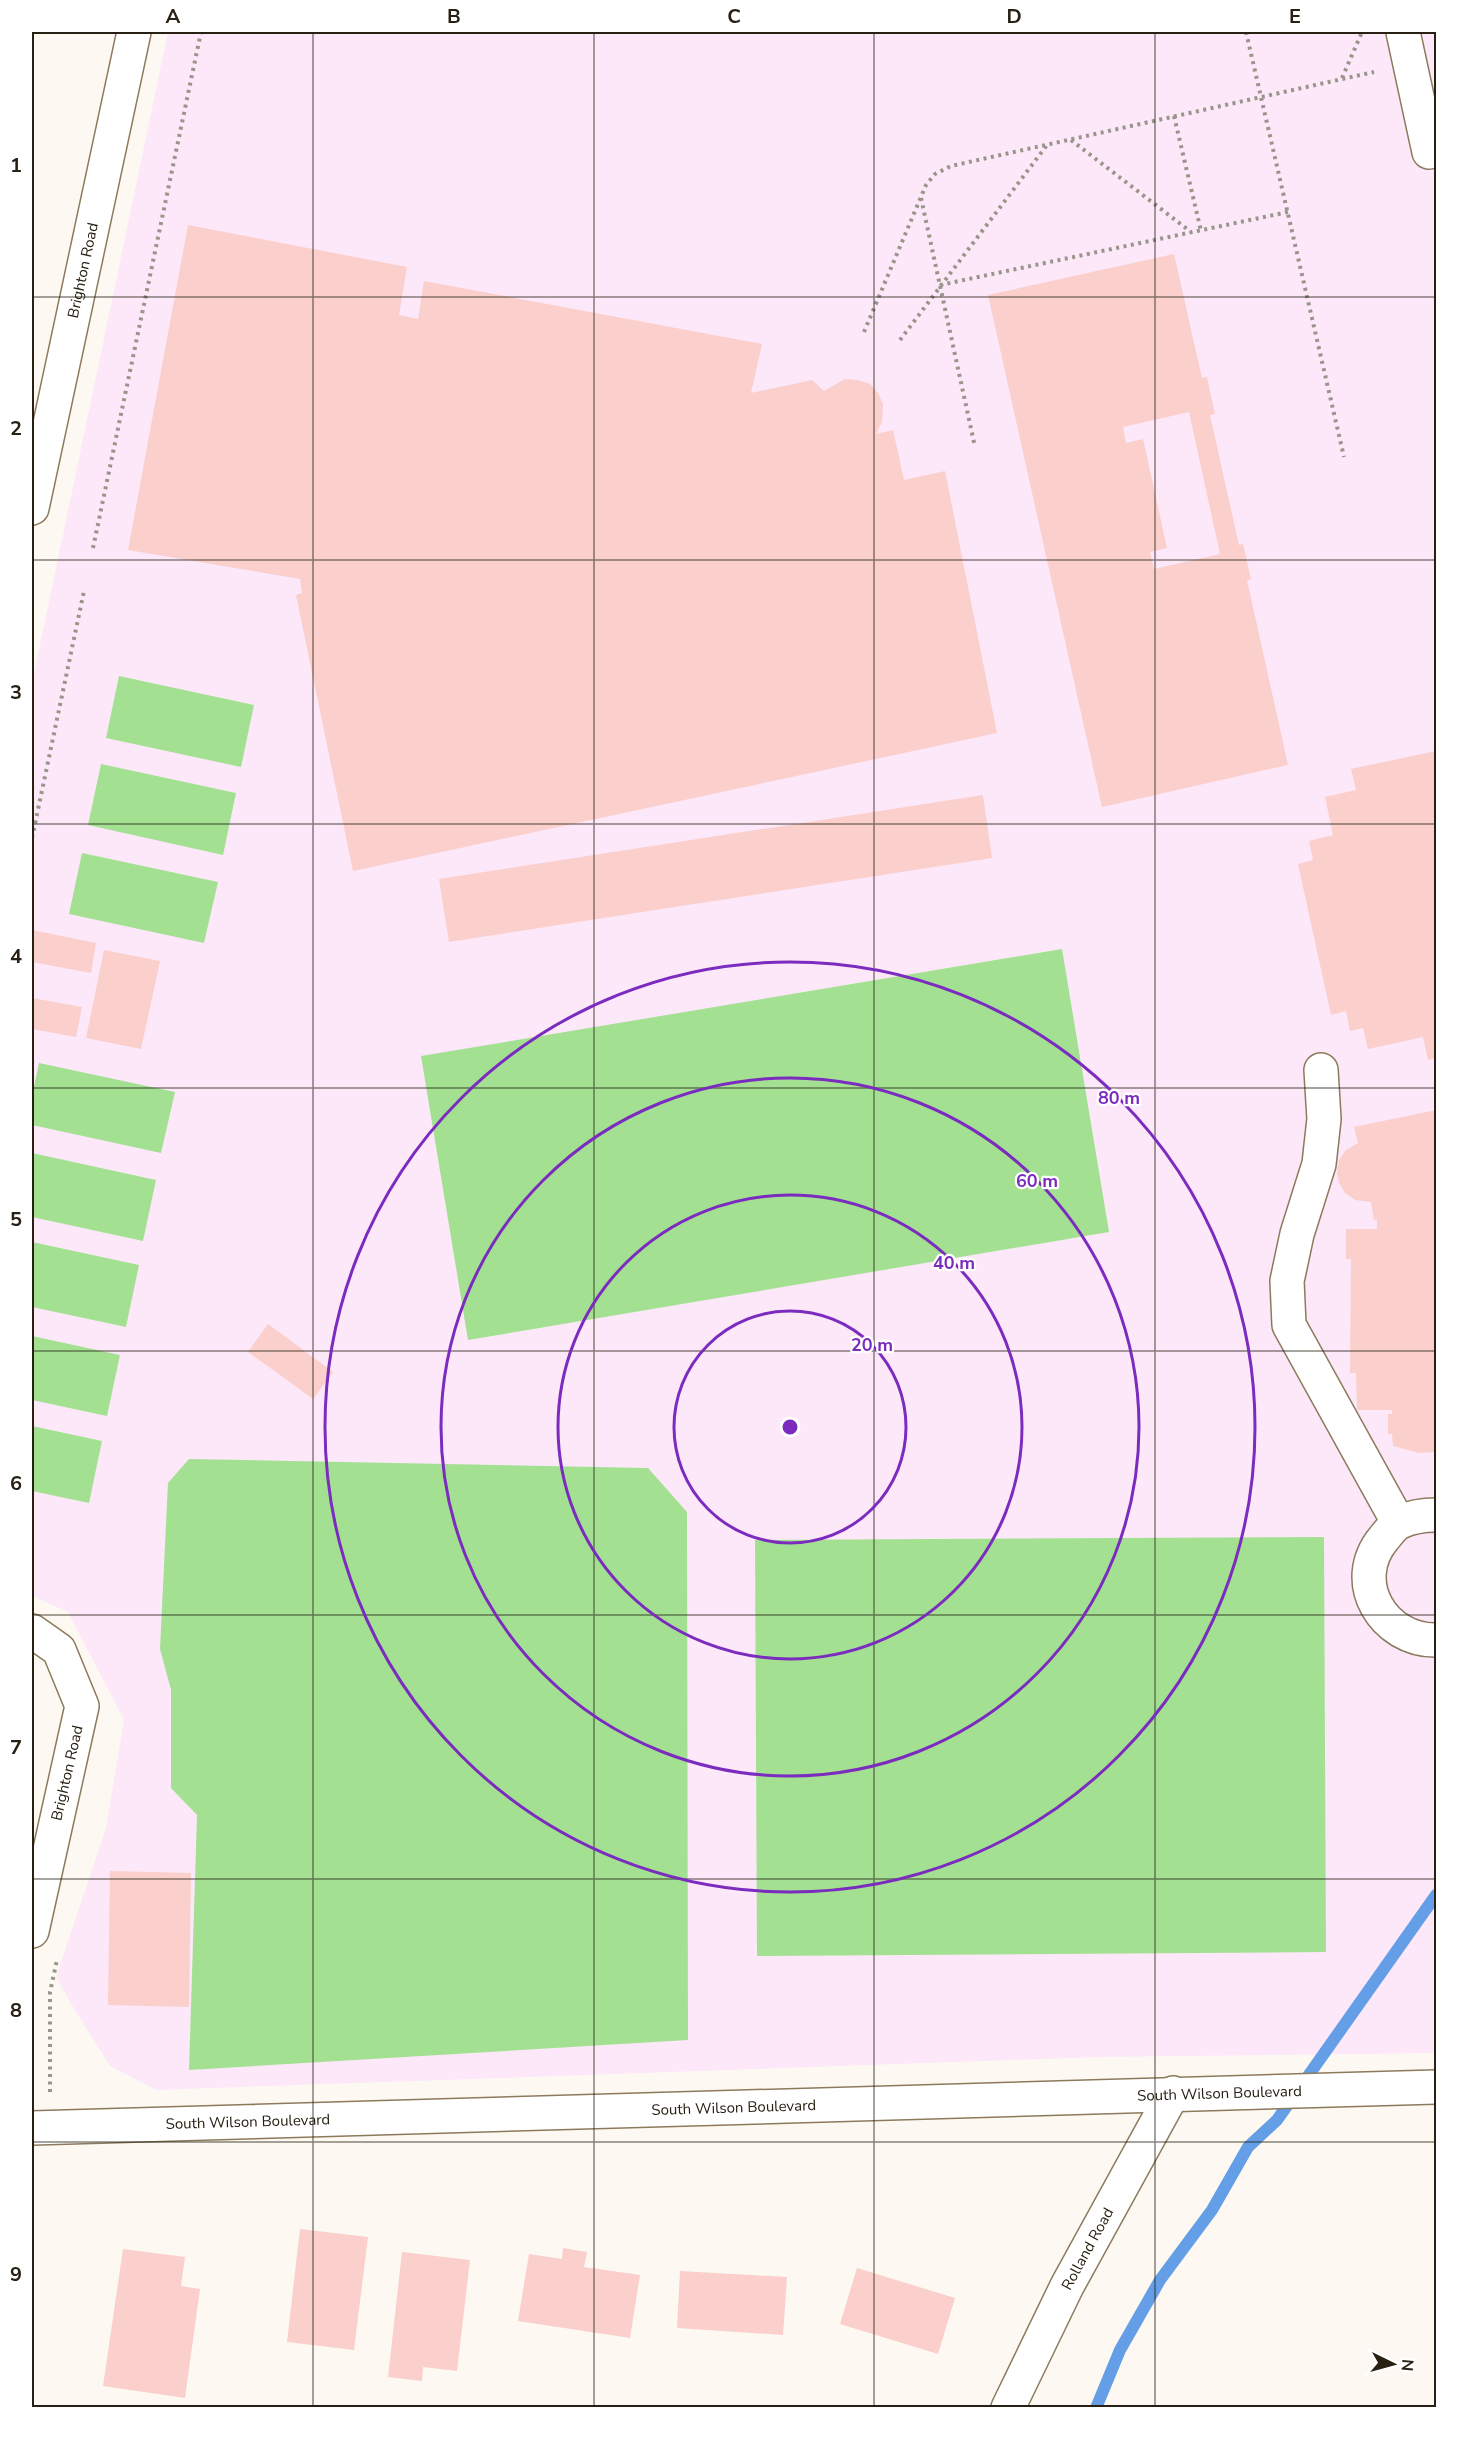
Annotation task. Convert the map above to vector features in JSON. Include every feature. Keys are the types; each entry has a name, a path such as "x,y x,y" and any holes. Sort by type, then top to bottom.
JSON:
{"street":[{"name":"Brighton Road","path":"32,508 134,32"},
{"path":"1403,32 1429,152"},
{"path":"1321,1070 1324,1119 1319,1164 1297,1234 1287,1281 1289,1325 1398,1522"},
{"path":"1437,1515 1398,1522 1381,1542 1371,1561 1370,1582 1374,1602 1386,1620 1402,1633 1422,1640 1437,1640"},
{"name":"Brighton Road","path":"32,1631 58,1650 82,1706 32,1931"},
{"name":"South Wilson Boulevard","path":"32,2128 1437,2087"},
{"name":"Rolland Road","path":"1008,2408 1067,2286 1173,2093"}],"path":[{"path":"93,548 201,32"},
{"path":"1246,32 1344,457"},
{"path":"1342,79 1362,32"},
{"path":"864,332 926,185 935,174 951,166 1410,64"},
{"path":"1174,116 1201,231"},
{"path":"1071,140 1192,232"},
{"path":"900,340 1048,145"},
{"path":"921,198 975,447"},
{"path":"940,285 1288,213"},
{"path":"32,838 84,591"}],"shaded area":[{"path":"168,32 1436,32 1436,2053 1100,2057 156,2090 110,2066 56,1977 106,1828 124,1720 68,1612 32,1596 32,683"}],"green space":[{"path":"119,676 254,705 241,767 106,738"},
{"path":"101,764 236,793 223,855 88,825"},
{"path":"82,853 218,882 204,943 69,914"},
{"path":"1062,949 1109,1232 468,1340 421,1056"},
{"path":"39,1063 175,1092 161,1153 32,1125 32,1096"},
{"path":"32,1153 156,1180 143,1241 32,1217"},
{"path":"32,1242 139,1265 126,1327 32,1307"},
{"path":"32,1336 120,1355 107,1416 32,1400"},
{"path":"32,1426 102,1441 89,1503 32,1491"},
{"path":"189,1459 648,1468 687,1512 688,2040 189,2070 197,1815 171,1788 171,1690 160,1649 168,1483"},
{"path":"1324,1537 1326,1952 757,1956 755,1540"}],"building":[{"path":"188,225 407,267 399,315 418,319 424,281 762,344 751,393 812,380 824,391 845,379 870,384 878,393 883,404 882,422 876,434 893,430 904,480 945,471 997,733 353,871 296,595 302,593 300,579 128,550"},
{"path":"1174,254 1202,378 1207,377 1215,414 1210,415 1239,545 1243,544 1251,579 1247,580 1288,765 1102,807 988,295","holes":["1189,412 1220,554 1154,569 1150,552 1167,548 1143,439 1126,443 1123,427"]},
{"path":"1436,751 1436,1058 1428,1060 1423,1037 1368,1049 1363,1028 1350,1031 1346,1011 1331,1015 1298,864 1313,860 1309,841 1333,835 1325,797 1356,790 1351,769"},
{"path":"983,795 992,858 449,942 439,879"},
{"path":"32,930 96,943 91,973 32,962"},
{"path":"104,950 160,961 141,1049 86,1038"},
{"path":"32,998 82,1007 76,1037 32,1029"},
{"path":"1436,1110 1436,1452 1419,1453 1393,1446 1392,1434 1388,1434 1388,1414 1392,1414 1392,1410 1357,1410 1356,1373 1350,1373 1351,1259 1346,1259 1346,1229 1377,1229 1377,1219 1374,1220 1371,1202 1355,1200 1345,1193 1339,1183 1337,1172 1339,1160 1346,1150 1358,1143 1354,1127"},
{"path":"268,1324 333,1372 313,1399 248,1352"},
{"path":"110,1871 191,1873 189,2007 108,2005"},
{"path":"300,2229 368,2237 354,2350 287,2342"},
{"path":"563,2248 587,2252 584,2267 640,2275 630,2338 518,2321 529,2254 562,2259"},
{"path":"123,2249 185,2257 181,2286 200,2289 185,2398 103,2386"},
{"path":"402,2252 470,2260 457,2371 423,2367 422,2381 388,2377"},
{"path":"857,2268 955,2298 938,2354 840,2324"},
{"path":"680,2271 787,2277 783,2335 677,2328"}],"waterway":[{"path":"1096,2408 1120,2350 1160,2280 1212,2210 1248,2147 1277,2120 1436,1895"}]}
